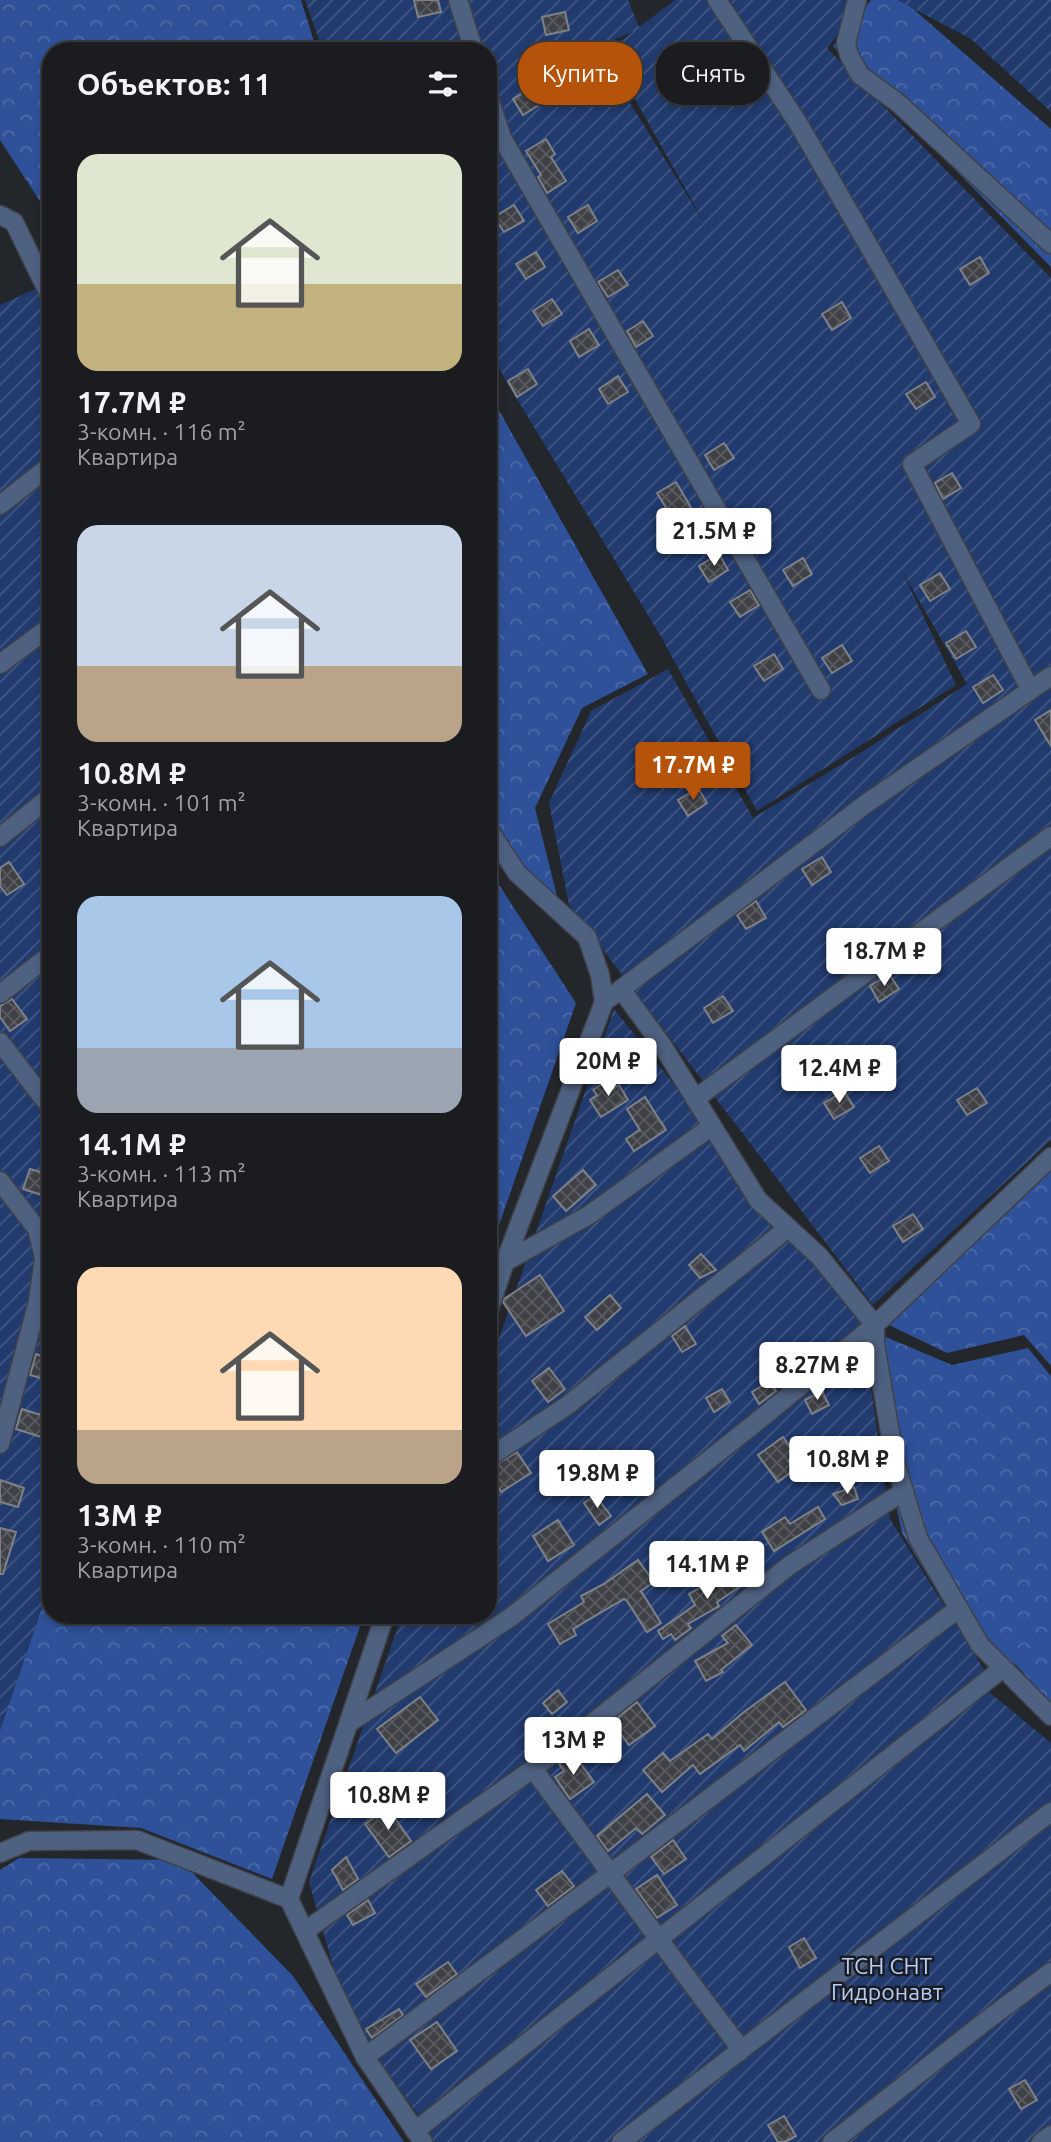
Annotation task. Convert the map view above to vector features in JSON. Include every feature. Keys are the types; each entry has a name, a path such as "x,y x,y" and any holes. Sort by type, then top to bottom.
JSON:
{"street":[{"path":"458,0 471,42"},
{"path":"718,0 798,123 971,424 912,464 1030,690"},
{"path":"857,0 846,43 860,75 898,103 1051,244"},
{"path":"497,123 502,138 821,690"},
{"path":"0,215 14,222 42,280"},
{"path":"0,505 42,472"},
{"path":"0,664 42,633"},
{"path":"604,1002 867,803 1051,676"},
{"path":"0,837 42,803"},
{"path":"695,1099 1051,836"},
{"path":"497,843 517,873 587,937 600,975 604,1002 497,1286"},
{"path":"0,994 42,961"},
{"path":"621,989 662,1045 758,1200 818,1256 875,1325 875,1344 892,1449 918,1538 981,1645 1051,1716"},
{"path":"0,1042 42,1096"},
{"path":"505,1262 589,1215 712,1126"},
{"path":"349,1723 512,1617 875,1325 1051,1157"},
{"path":"0,1181 37,1229 42,1250"},
{"path":"497,1452 568,1405 788,1228"},
{"path":"0,1444 38,1301 42,1272"},
{"path":"305,1931 533,1769 790,1565 904,1491"},
{"path":"365,2057 959,1608"},
{"path":"289,1899 382,1624"},
{"path":"0,1853 30,1841 137,1840 289,1899 365,2057 419,2136 657,1940 1003,1668"},
{"path":"533,1769 657,1940 735,2041 739,2052"},
{"path":"621,2142 1051,1812"},
{"path":"832,2142 1051,1972"},
{"path":"1041,2142 1051,2135"}],"green space":[{"path":"0,0 301,0 314,42 42,42 42,204 0,140"},
{"path":"305,0 628,0 639,27 675,0 865,0 827,48 1051,278 1051,1140 873,1305 569,905 549,803 591,711 668,669 753,818 967,684 902,571 956,685 757,811 660,635 497,364 497,42 320,42","holes":["634,31 620,42 642,42 642,105 638,105 705,224 631,105 518,105 518,42 609,42"]},
{"path":"871,0 903,0 1051,129 1051,267 833,46"},
{"path":"897,0 1051,0 1051,112 971,39"},
{"path":"42,286 42,1607 0,1730 0,305"},
{"path":"497,407 648,674 582,708 535,808 563,920 497,837"},
{"path":"497,882 576,1003 497,1231"},
{"path":"614,1009 861,1320 890,1519 985,1671 418,2115 367,2044 335,1973 309,1882 399,1624 497,1624 497,1344"},
{"path":"1051,1159 1051,1366 1024,1335 947,1353 885,1323"},
{"path":"879,1334 952,1365 1028,1348 1051,1376 1051,1703 1016,1665 975,1654 902,1533 863,1346"},
{"path":"42,1607 42,1624 361,1624 272,1879 141,1828 0,1819 0,1730"},
{"name":"ТСН СНТ Гидронавт","path":"989,1692 1051,1743 1051,2128 1034,2142 430,2142 423,2132"},
{"path":"19,1858 180,1860 293,1976 404,2142 0,2142 0,1870"}],"building":[{"path":"414,0 438,0 441,12 418,17"},
{"path":"565,12 569,30 546,35 542,17"},
{"path":"518,96 518,105 539,105 523,115 513,99"},
{"path":"546,139 555,154 551,157 566,181 547,193 538,177 541,175 526,151"},
{"path":"514,205 524,221 504,232 497,222 497,215"},
{"path":"588,205 597,221 578,233 568,217"},
{"path":"536,252 545,267 526,279 516,264"},
{"path":"980,257 989,273 970,285 960,269"},
{"path":"618,270 628,285 608,297 598,282"},
{"path":"552,299 562,314 543,326 533,311"},
{"path":"842,302 851,318 832,330 822,314"},
{"path":"643,321 653,336 636,347 627,331"},
{"path":"589,329 599,345 579,357 570,341"},
{"path":"528,369 537,384 517,397 508,381"},
{"path":"618,376 628,392 608,404 599,389"},
{"path":"926,382 935,397 916,409 906,394"},
{"path":"724,443 734,458 714,470 705,455"},
{"path":"952,473 961,488 943,499 935,483"},
{"path":"676,482 706,533 687,545 657,493"},
{"path":"719,554 728,570 709,582 699,566"},
{"path":"803,558 812,574 793,586 783,570"},
{"path":"940,573 950,589 930,601 920,585"},
{"path":"750,590 759,605 740,617 730,602"},
{"path":"966,631 976,647 956,659 946,643"},
{"path":"842,645 852,661 832,673 822,658"},
{"path":"774,654 783,669 764,681 754,666"},
{"path":"993,675 1003,690 983,703 973,687"},
{"path":"1051,710 1051,746 1035,720"},
{"path":"698,788 707,803 688,816 678,800"},
{"path":"822,857 831,872 812,885 802,869"},
{"path":"9,862 24,884 7,895 0,886 0,868"},
{"path":"756,901 766,918 746,929 737,915"},
{"path":"889,974 899,989 879,1002 870,986"},
{"path":"723,996 733,1011 713,1023 704,1008"},
{"path":"12,999 27,1019 10,1031 0,1017 0,1006"},
{"path":"608,1080 613,1089 619,1085 628,1100 601,1117 590,1100 597,1095 593,1090"},
{"path":"977,1088 987,1103 967,1115 957,1100"},
{"path":"844,1091 854,1107 834,1119 824,1103"},
{"path":"645,1097 666,1130 634,1151 626,1139 640,1130 627,1109"},
{"path":"879,1146 889,1161 870,1173 860,1158"},
{"path":"30,1169 42,1172 42,1195 23,1189"},
{"path":"583,1170 596,1185 566,1211 553,1196"},
{"path":"913,1214 923,1229 903,1242 893,1226"},
{"path":"701,1254 716,1270 700,1278 689,1265"},
{"path":"540,1275 564,1311 526,1336 503,1302"},
{"path":"610,1295 621,1308 597,1330 585,1317"},
{"path":"685,1326 696,1344 682,1352 672,1336"},
{"path":"36,1354 42,1356 42,1378 30,1375"},
{"path":"549,1368 565,1389 548,1402 532,1381"},
{"path":"770,1381 776,1391 759,1404 752,1392"},
{"path":"722,1389 730,1402 714,1412 706,1398"},
{"path":"822,1391 829,1405 812,1414 805,1400"},
{"path":"22,1409 42,1415 41,1437 16,1429"},
{"path":"783,1437 796,1455 788,1461 795,1469 778,1482 758,1455"},
{"path":"517,1452 531,1473 501,1492 497,1485 497,1464"},
{"path":"0,1480 24,1488 18,1507 0,1502"},
{"path":"854,1487 858,1499 842,1505 833,1494"},
{"path":"595,1495 611,1516 599,1525 584,1503"},
{"path":"818,1507 825,1519 774,1551 762,1532 785,1517 790,1524"},
{"path":"558,1520 574,1545 548,1561 533,1536"},
{"path":"0,1528 16,1532 3,1574 0,1574"},
{"path":"638,1560 654,1582 641,1591 661,1623 647,1632 624,1599 573,1629 576,1635 560,1644 548,1624 584,1602 581,1596 604,1584"},
{"path":"742,1563 753,1578 717,1602 719,1606 688,1624 691,1628 675,1640 671,1634 663,1639 658,1631 695,1605 689,1594 707,1584 708,1586"},
{"path":"736,1625 752,1645 721,1670 723,1672 706,1681 695,1661 728,1643 722,1636"},
{"path":"785,1682 806,1710 783,1727 779,1722 744,1751 740,1745 700,1774 693,1765 662,1792 643,1770 663,1753 670,1761 708,1734 712,1739"},
{"path":"558,1690 567,1702 552,1714 543,1703"},
{"path":"420,1697 438,1720 396,1753 377,1729"},
{"path":"637,1702 655,1726 629,1745 612,1722"},
{"path":"573,1753 594,1782 570,1799 555,1777 564,1771 559,1764"},
{"path":"647,1794 665,1815 642,1834 636,1828 608,1851 597,1836"},
{"path":"388,1808 411,1841 389,1857 365,1824"},
{"path":"673,1840 686,1859 664,1874 651,1857"},
{"path":"346,1857 358,1879 343,1890 332,1870"},
{"path":"562,1871 574,1886 548,1906 536,1890"},
{"path":"657,1875 677,1905 657,1918 636,1889"},
{"path":"368,1900 375,1913 353,1925 347,1915"},
{"path":"804,1938 816,1958 800,1968 789,1947"},
{"path":"448,1962 457,1974 426,1997 416,1984"},
{"path":"399,2009 403,2015 372,2038 366,2029"},
{"path":"437,2022 457,2051 431,2069 410,2040"},
{"path":"1025,2080 1037,2100 1021,2109 1009,2089"},
{"path":"784,2116 796,2136 785,2142 778,2142 768,2125"}]}
